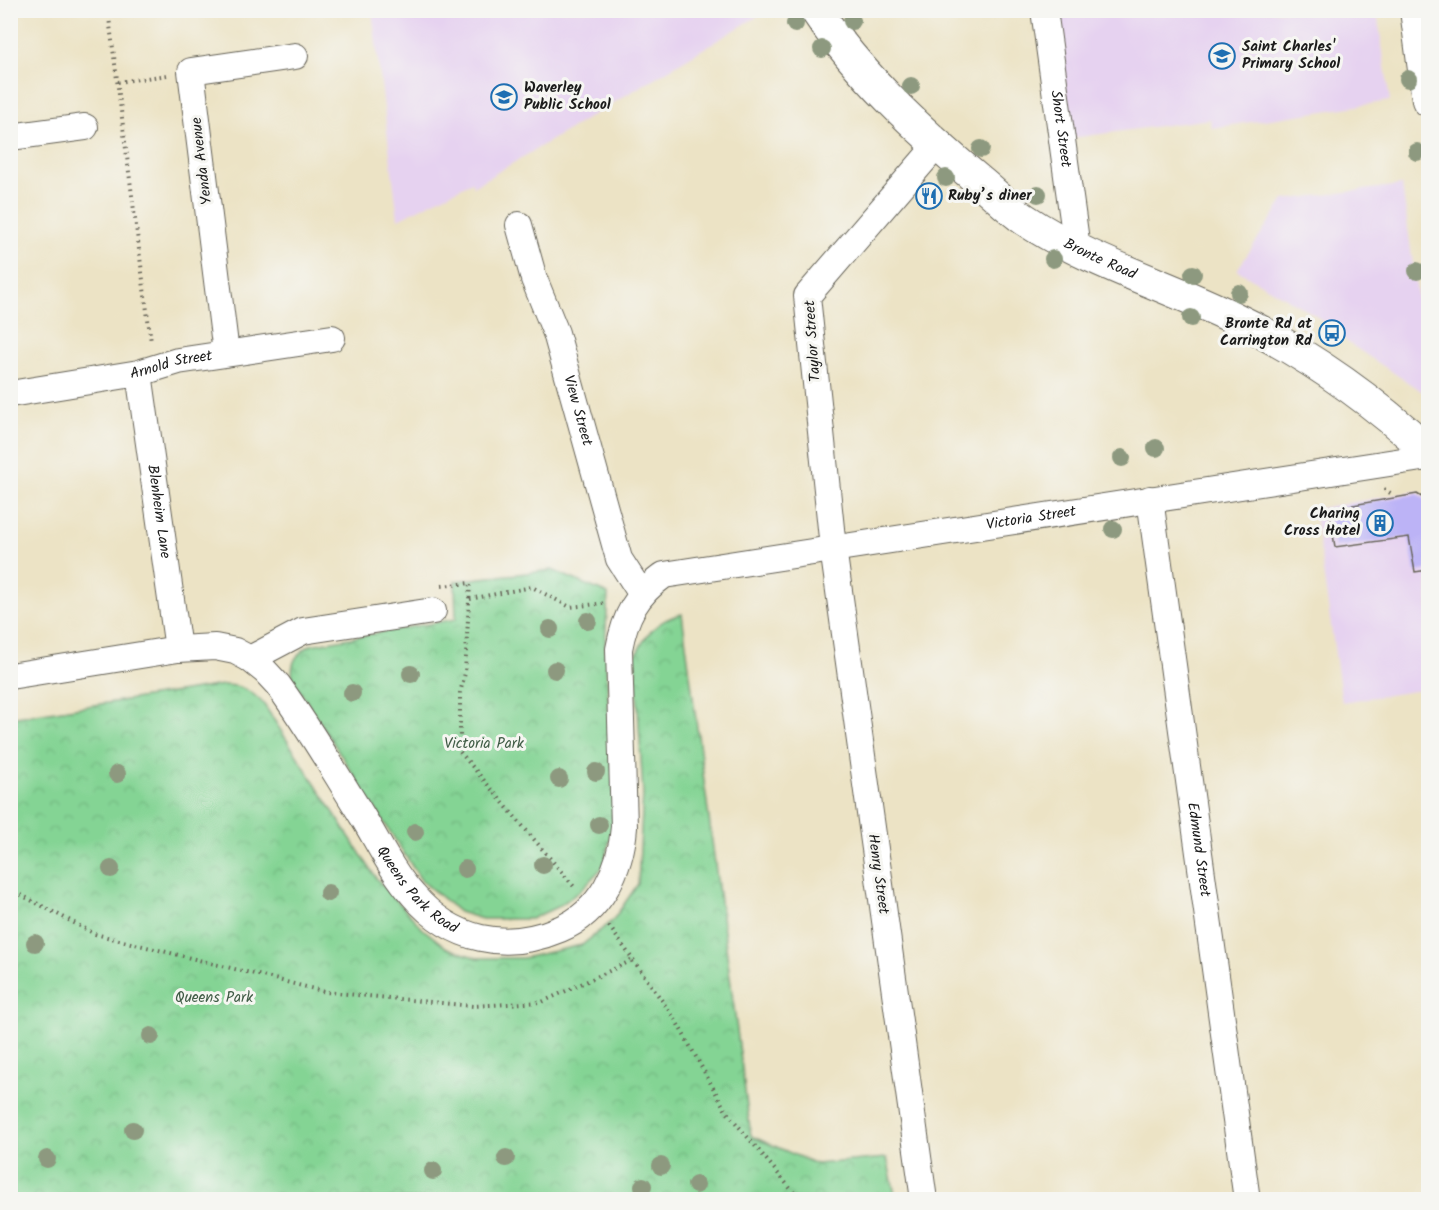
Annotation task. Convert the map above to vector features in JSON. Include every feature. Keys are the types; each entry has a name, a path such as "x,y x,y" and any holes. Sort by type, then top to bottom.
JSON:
{"main road":[{"name":"Bronte Road","path":"816,10 838,43 937,145 1024,218 1077,248 1236,318 1340,380 1387,414 1428,451"},
{"path":"1416,10 1428,100"}],"street":[{"name":"Short Street","path":"1044,10 1077,248"},
{"path":"191,71 295,56"},
{"name":"Yenda Avenue","path":"191,71 226,353"},
{"path":"10,137 85,127"},
{"name":"Taylor Street","path":"833,548 807,296 937,145"},
{"name":"View Street","path":"519,225 534,279 556,333 619,559 641,593"},
{"name":"Arnold Street","path":"10,394 226,353 332,338"},
{"name":"Blenheim Lane","path":"149,369 178,649"},
{"name":"Victoria Street","path":"641,593 664,575 672,572 1428,457"},
{"name":"Edmund Street","path":"1150,499 1247,1200"},
{"name":"Henry Street","path":"833,548 924,1200"},
{"name":"Queens Park Road","path":"10,676 178,649 215,647 235,651 265,671 291,703 411,894 449,927 494,942 521,941 542,937 565,927 593,905 607,889 622,849 619,649 623,626 641,593"},
{"path":"250,659 303,631 433,611"}],"path":[{"path":"108,10 153,357 149,369"},
{"path":"118,82 191,71"},
{"path":"440,587 470,583 465,673 460,693 460,752 573,886 593,905 675,1019 726,1111 800,1200"},
{"path":"470,599 532,587 570,607 603,603"},
{"path":"10,889 95,934 326,992 473,1006 542,1002 633,960"}],"shaded area":[{"name":"Waverley Public School","path":"768,10 473,187 472,182 398,219 372,11"},
{"name":"Saint Charles' Primary School","path":"1054,11 1377,11 1390,101 1211,128 1210,119 1072,138"},
{"path":"1402,185 1428,373 1428,390 1424,393 1350,344 1315,315 1237,270 1284,200"},
{"path":"1418,491 1428,499 1428,689 1342,702 1314,509"}],"green space":[{"name":"Victoria Park","path":"552,570 608,594 605,646 614,796 613,826 603,867 580,891 559,906 531,919 482,919 459,912 421,880 293,680 293,663 301,652 311,645 456,619 455,581"},
{"name":"Queens Park","path":"682,614 751,1136 816,1164 887,1158 896,1199 11,1199 11,718 223,685 245,689 263,703 376,878 423,929 447,948 477,958 523,958 582,945 613,920 638,884 643,794 635,657 643,641 653,629 666,620"}],"building":[{"name":"Charing Cross Hotel","path":"1417,494 1428,501 1428,570 1415,572 1409,537 1335,547 1329,509"}],"place":[{"name":"Saint Charles' Primary School","path":"1222,56"},
{"name":"Waverley Public School","path":"504,97"},
{"name":"Ruby’s diner","path":"929,196"},
{"name":"Bronte Rd at Carrington Rd","path":"1332,333"},
{"name":"Charing Cross Hotel","path":"1380,523"}]}
